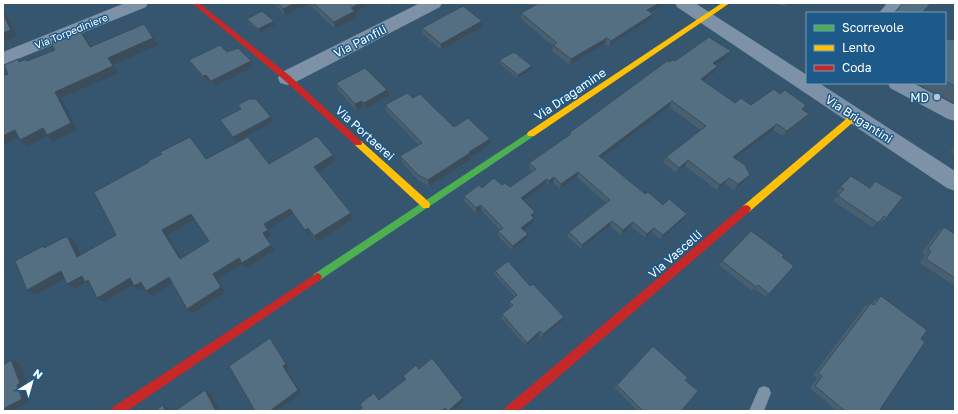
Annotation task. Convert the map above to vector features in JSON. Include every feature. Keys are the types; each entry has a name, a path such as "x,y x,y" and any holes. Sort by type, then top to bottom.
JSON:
{"street":[{"name":"Via Torpediniere","path":"3,59 140,3"},
{"name":"Via Portaerei","path":"195,3 287,78 426,205"},
{"name":"Via Panfili","path":"287,78 434,3"},
{"name":"Via Brigantini","path":"683,3 806,82"},
{"name":"Via Dragamine","path":"116,411 727,3"},
{"path":"888,12 898,3"},
{"name":"Via Brigantini","path":"809,84 854,116 955,182"},
{"path":"899,84 955,114"},
{"name":"Via Vascelli","path":"510,411 854,116"}],"lane":[{"path":"756,411 764,393"}],"building":[{"path":"278,3 295,3 283,9"},
{"path":"313,3 360,3 351,8 355,11 334,22"},
{"path":"539,3 660,3 647,10 653,14 611,41 607,38 571,59 553,45 557,43 521,13"},
{"path":"903,3 931,3 923,12 895,12"},
{"path":"463,6 482,21 441,44 422,28"},
{"path":"262,11 274,21 258,29 247,19"},
{"path":"3,14 11,30 3,33"},
{"path":"144,24 153,38 108,58 113,66 55,92 71,123 47,135 43,128 20,140 15,130 3,136 3,76 8,74 4,65 18,59 19,62 26,59 27,61 55,50 52,46 53,39 79,29 90,47"},
{"path":"709,37 731,51 713,63 718,66 701,79 735,103 741,98 751,105 774,89 780,94 785,90 806,105 802,109 809,114 787,131 777,124 733,157 745,165 750,175 738,184 729,178 720,185 688,160 679,168 666,157 706,126 672,101 599,156 645,194 648,192 663,205 669,199 687,214 663,235 654,228 647,234 633,222 623,230 612,221 582,245 569,232 610,200 578,172 561,184 554,177 549,181 547,179 521,198 535,212 531,215 534,218 521,228 528,234 513,246 498,231 503,228 481,205 476,208 464,196 479,185 482,188 494,178 502,185 505,183 510,187 536,169 529,163 571,134 569,133 667,61 675,61"},
{"path":"946,39 955,40 955,86 946,82"},
{"path":"220,45 227,52 238,48 251,61 211,81 206,75 203,76 189,60"},
{"path":"514,52 532,66 518,75 499,60"},
{"path":"365,68 387,90 364,103 362,101 355,104 336,83"},
{"path":"407,93 413,98 420,94 454,127 468,118 490,139 428,180 418,175 400,156 422,143 385,105"},
{"path":"249,99 256,99 271,117 233,137 220,120 241,109 238,105"},
{"path":"317,136 333,155 314,167 351,213 314,236 308,228 305,230 290,209 264,224 268,230 263,233 271,245 242,263 239,258 213,274 221,287 187,309 169,277 146,291 141,282 134,286 130,278 97,298 88,280 85,282 82,276 67,284 61,271 27,290 15,261 43,246 44,248 67,236 77,257 116,235 94,192 149,162 148,161 162,154 160,152 190,137 206,159 248,137 269,164","holes":["191,214 209,241 180,259 162,230"]},
{"path":"851,176 870,188 875,181 903,197 886,218 884,216 878,223 838,196 844,189 840,187"},
{"path":"944,227 955,234 955,278 926,259 931,251 928,249"},
{"path":"751,231 784,255 782,257 794,266 769,294 758,285 756,287 722,261"},
{"path":"508,261 530,286 533,284 564,317 543,334 540,331 527,343 502,314 513,305 509,302 517,295 495,271"},
{"path":"881,296 927,330 921,339 925,342 879,411 845,411 815,386 822,376 818,373 871,303 874,305"},
{"path":"270,338 286,364 283,366 298,390 270,411 255,411 229,366"},
{"path":"653,346 688,378 685,380 698,391 681,411 643,411 617,385"},
{"path":"432,358 463,398 448,411 445,408 442,411 358,411 362,408 360,404 374,393 379,400 406,379 403,376 416,365 419,369"},
{"path":"11,360 20,383 17,385 22,399 3,409 3,365"},
{"path":"205,390 216,411 175,411"},
{"path":"163,405 165,411 155,411"}],"traffic: fast":[{"path":"317,277 531,134"}],"traffic: slow":[{"path":"531,134 727,3"},
{"path":"746,209 855,116"},
{"path":"358,143 426,205"}],"traffic: jam":[{"path":"195,3 287,78 358,143"},
{"path":"510,411 746,209"},
{"path":"117,411 317,277"}],"place":[{"name":"MD","path":"937,97"}]}
